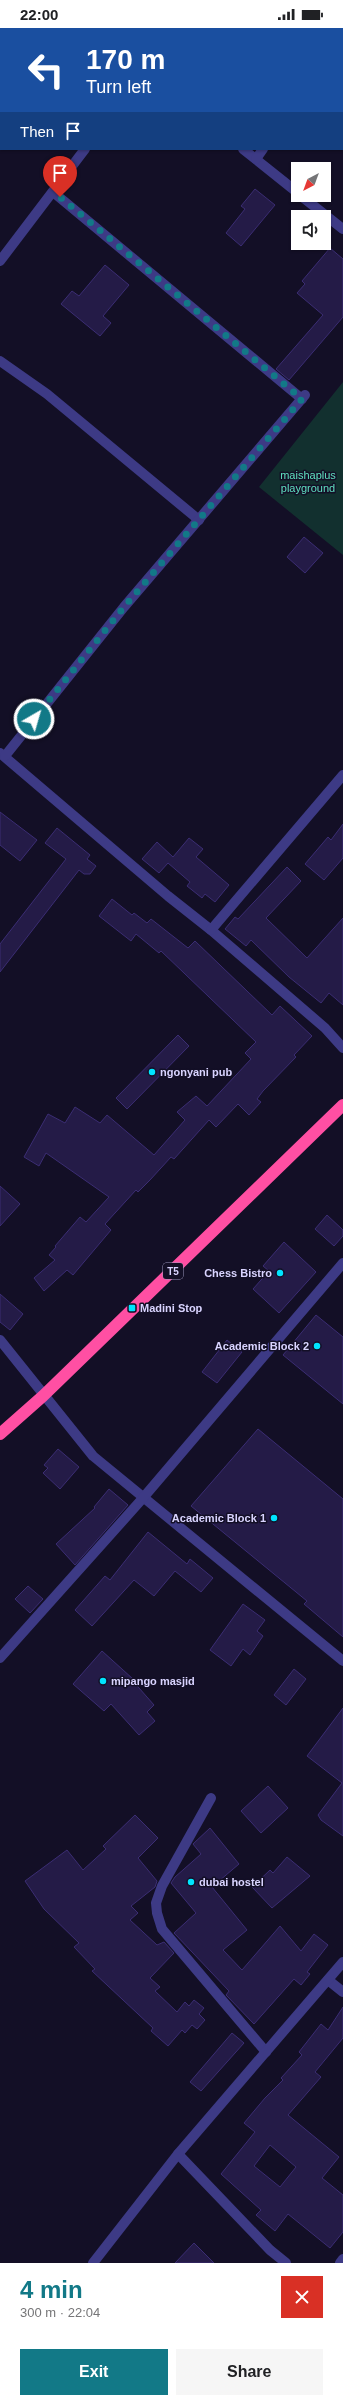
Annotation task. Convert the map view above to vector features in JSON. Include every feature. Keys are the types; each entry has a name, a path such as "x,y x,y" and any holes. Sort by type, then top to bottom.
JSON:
{"highway":[{"name":"T5","path":"0,1434 43,1396 343,1106"}],"street":[{"path":"0,261 84,150"},
{"path":"244,150 291,187"},
{"path":"256,159 262,150"},
{"path":"53,192 304,397 124,607 2,755 168,896 211,930 325,1028 343,1048"},
{"path":"309,202 343,230"},
{"path":"0,362 46,394 199,520"},
{"path":"211,930 343,775"},
{"path":"0,1658 143,1498 343,1263"},
{"path":"0,1340 43,1396 94,1456 143,1498 343,1661"},
{"path":"211,1798 162,1886 156,1903 157,1913 162,1929 266,2052"},
{"path":"93,2263 178,2154 343,1962"},
{"path":"328,1980 343,1992"},
{"path":"178,2154 270,2250 286,2263"},
{"path":"340,2263 343,2258"}],"green space":[{"name":"maishaplus playground","path":"343,382 343,555 259,487"}],"building":[{"path":"255,189 275,205 241,246 226,233 245,209 241,206"},
{"path":"331,249 343,259 343,317 289,380 276,369 323,315 297,293 305,284 302,281 328,250"},
{"path":"105,265 129,285 103,316 111,323 100,336 61,304 72,291 79,296"},
{"path":"304,537 323,553 305,573 287,557"},
{"path":"0,812 37,840 20,861 0,845"},
{"path":"343,824 343,858 324,880 305,864 328,837 331,840"},
{"path":"57,828 90,855 87,859 96,866 90,874 84,874 79,870 0,972 0,944 66,859 45,843"},
{"path":"189,838 203,849 196,857 229,885 215,902 205,894 202,898 187,886 190,882 168,863 159,873 142,859 157,842 173,857"},
{"path":"287,867 301,881 266,918 307,958 343,918 343,1005 329,993 321,1003 289,977 251,940 246,946 225,929 235,917 238,919"},
{"path":"112,899 132,915 134,913 147,923 151,919 188,948 195,941 272,1015 280,1006 312,1036 294,1055 296,1057 263,1091 257,1099 261,1102 249,1115 238,1104 216,1127 209,1120 174,1159 171,1157 138,1192 136,1190 105,1224 111,1230 73,1275 67,1270 44,1291 34,1278 55,1260 49,1255 56,1247 55,1246 80,1217 86,1222 109,1197 46,1153 39,1166 24,1157 48,1114 65,1123 75,1107 100,1123 107,1115 154,1155 185,1120 177,1112 196,1096 207,1106 251,1059 245,1053 256,1042 161,951 159,953 136,934 131,941 99,916"},
{"name":"ngonyani pub","path":"178,1035 189,1046 127,1109 116,1098"},
{"path":"0,1186 20,1204 0,1226"},
{"path":"327,1215 343,1230 343,1236 334,1246 315,1229"},
{"path":"284,1242 316,1272 279,1313 253,1289 269,1271 263,1266"},
{"path":"0,1294 23,1314 10,1330 0,1322"},
{"name":"Academic Block 2","path":"316,1315 343,1337 343,1404 283,1355"},
{"path":"227,1340 242,1352 217,1383 202,1372"},
{"name":"Academic Block 1","path":"258,1429 343,1499 343,1637 304,1604 307,1601 191,1506"},
{"path":"58,1449 79,1467 60,1489 43,1473 48,1468 44,1465"},
{"path":"109,1489 128,1505 75,1565 56,1544 95,1508 94,1507"},
{"path":"148,1532 187,1564 190,1559 213,1578 201,1592 175,1571 154,1596 134,1580 92,1626 75,1610 105,1576 110,1580"},
{"path":"28,1586 43,1599 30,1613 15,1599"},
{"path":"243,1604 265,1620 257,1631 263,1636 250,1655 243,1649 231,1666 210,1650"},
{"path":"102,1651 133,1679 132,1680 154,1705 147,1712 155,1721 139,1735 111,1704 104,1711 73,1684"},
{"path":"294,1669 306,1679 286,1705 274,1695"},
{"path":"343,1708 343,1836 321,1820 318,1815 342,1783 307,1756"},
{"path":"268,1786 288,1808 261,1833 241,1811"},
{"path":"135,1815 158,1838 138,1858 157,1881 155,1887 131,1906 138,1913 130,1920 157,1945 164,1942 174,1953 150,1978 160,1987 155,1991 177,2012 185,2002 189,2006 194,2000 204,2008 199,2014 205,2020 197,2029 192,2025 185,2033 182,2030 168,2046 151,2031 153,2028 92,1971 95,1969 74,1947 79,1943 44,1909 25,1881 67,1850 83,1870 106,1849 103,1846"},
{"path":"210,1828 239,1864 212,1887 247,1930 223,1950 242,1970 280,1926 301,1951 314,1934 328,1945 307,1972 310,1974 301,1985 294,1979 254,2024 226,1995 229,1991 174,1933 196,1913 171,1883 175,1877 201,1854 193,1844"},
{"path":"287,1857 310,1876 272,1908 252,1887 270,1870 273,1873"},
{"path":"343,2007 343,2038 315,2072 321,2077 288,2115 339,2157 322,2178 343,2195 343,2232 330,2248 288,2214 275,2231 256,2215 261,2210 221,2174 255,2132 244,2123 265,2098 283,2080 281,2078 302,2055 299,2052 321,2024 328,2030","holes":["270,2145 296,2167 280,2187 254,2166"]},
{"path":"232,2033 244,2043 201,2091 190,2082"},
{"path":"194,2243 214,2263 175,2263"}],"place":[{"name":"ngonyani pub","path":"152,1072"},
{"name":"Chess Bistro","path":"280,1273"},
{"name":"Madini Stop","path":"132,1308"},
{"name":"Academic Block 2","path":"317,1346"},
{"name":"Academic Block 1","path":"274,1518"},
{"name":"mipango masjid","path":"103,1681"},
{"name":"dubai hostel","path":"191,1882"}],"route":[{"path":"34,719 124,607 302,399 60,197"}]}
